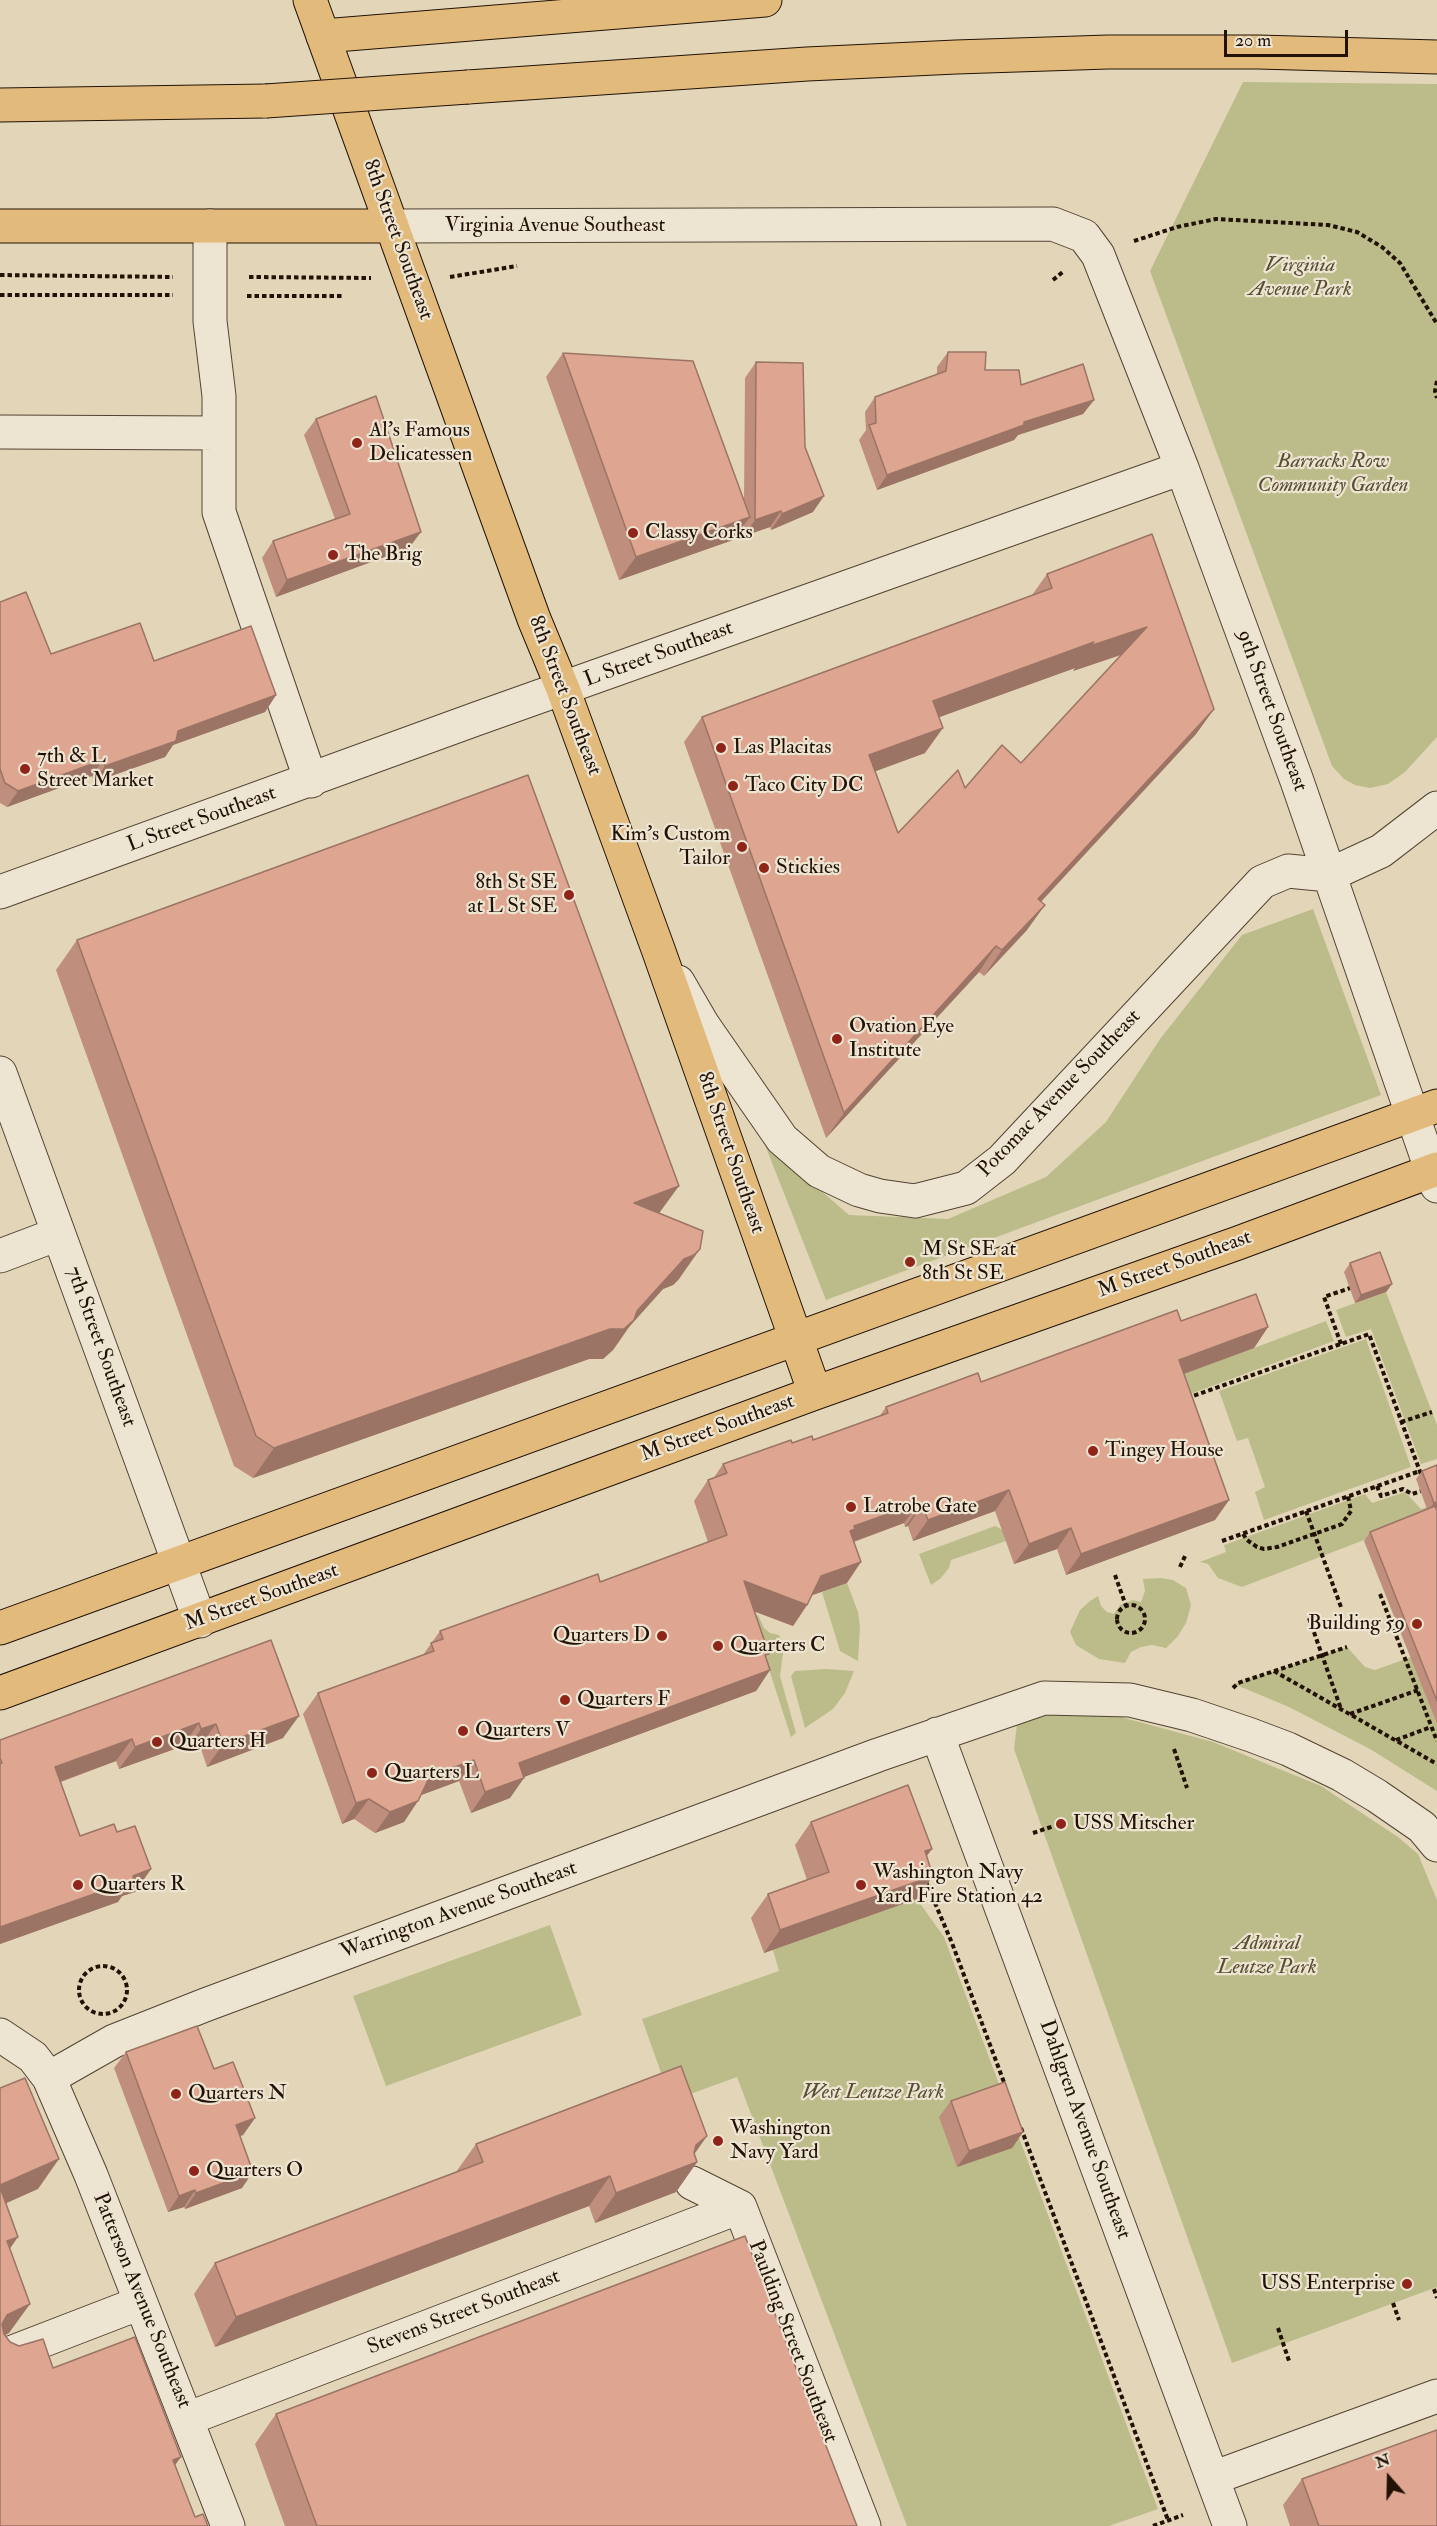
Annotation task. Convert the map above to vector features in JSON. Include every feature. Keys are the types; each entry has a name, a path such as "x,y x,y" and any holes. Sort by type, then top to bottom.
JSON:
{"main road":[{"name":"8th Street Southeast","path":"310,0 534,619 563,689 658,949 815,1393"},
{"path":"323,36 765,0"},
{"path":"0,105 266,101 807,64 956,57 1246,52 1437,57"},
{"name":"Virginia Avenue Southeast","path":"0,226 392,226"},
{"path":"0,1628 1425,1110"},
{"name":"M Street Southeast","path":"0,1693 815,1393 1435,1175"}],"street":[{"name":"Virginia Avenue Southeast","path":"392,226 1053,224 1084,236 1098,255"},
{"path":"210,226 210,321 219,396 219,512 311,781"},
{"name":"9th Street Southeast","path":"1098,255 1182,468 1329,875 1425,1110 1435,1175"},
{"path":"0,432 219,433"},
{"name":"L Street Southeast","path":"0,892 1182,468"},
{"path":"1329,875 1381,851 1437,808"},
{"name":"Potomac Avenue Southeast","path":"658,949 703,1025 782,1138 819,1171 864,1192 915,1201 966,1188 1002,1160 1263,882 1287,871 1329,875"},
{"name":"7th Street Southeast","path":"0,1073 200,1621"},
{"path":"0,1256 58,1233"},
{"name":"Warrington Avenue Southeast","path":"49,2078 114,2041 205,2005 937,1734 1044,1698 1130,1700 1192,1715 1288,1749 1342,1775 1377,1796 1422,1827 1437,1845"},
{"name":"Dahlgren Avenue Southeast","path":"937,1734 1230,2526"},
{"path":"0,2035 33,2058 49,2078"},
{"name":"Patterson Avenue Southeast","path":"49,2078 91,2175 228,2526"},
{"path":"692,2183 740,2206"},
{"name":"Stevens Street Southeast","path":"187,2419 740,2206"},
{"name":"Paulding Street Southeast","path":"740,2206 864,2526"},
{"path":"0,2357 140,2303"},
{"path":"1213,2478 1437,2396"}],"path":[{"path":"1134,241 1177,227 1216,219 1328,225 1357,232 1382,247 1400,263 1437,324"},
{"path":"1437,381 1435,390 1437,398"},
{"path":"1341,1344 1324,1297 1350,1288"},
{"path":"1182,1400 1369,1334 1422,1477"},
{"path":"1186,1387 1190,1397"},
{"path":"1401,1422 1432,1412"},
{"path":"1222,1541 1420,1471"},
{"path":"1377,1486 1381,1496 1403,1489 1412,1494 1421,1491"},
{"path":"1243,1534 1252,1544 1264,1549 1277,1547 1314,1534 1346,1521 1351,1511 1348,1496"},
{"path":"1306,1511 1341,1607"},
{"path":"1180,1567 1186,1554"},
{"path":"1115,1575 1126,1606"},
{"path":"1380,1594 1437,1741"},
{"path":"1136,1605 1145,1615 1143,1628 1135,1633 1126,1632 1119,1626 1118,1616 1126,1606 1136,1605"},
{"path":"1309,1618 1341,1709"},
{"path":"1228,1692 1238,1683 1347,1647"},
{"path":"1274,1671 1437,1764"},
{"path":"1349,1714 1418,1690"},
{"path":"1395,1740 1431,1727"},
{"path":"1033,1833 1054,1826"},
{"path":"923,1874 952,1943 1006,2088"},
{"path":"96,1967 111,1967 123,1976 127,1990 121,2006 106,2013 98,2013 84,2005 80,1998 80,1981 89,1970 96,1967"},
{"path":"1018,2121 1168,2520"},
{"path":"1434,2289 1437,2298"},
{"path":"1393,2303 1398,2320"},
{"path":"1278,2328 1289,2361"},
{"path":"1153,2526 1183,2515"}],"green space":[{"name":"Virginia Avenue Park","path":"1243,82 1437,84 1437,737 1405,772 1388,784 1370,788 1355,785 1344,779 1332,766 1150,271"},
{"path":"1313,909 1381,1095 826,1300 763,1140 849,1215 948,1219 1046,1177 1106,1122 1160,1039 1242,935"},
{"path":"1386,1292 1437,1425 1437,1459 1421,1464 1371,1329 1346,1337 1336,1310"},
{"path":"1326,1321 1334,1341 1171,1401 1161,1372 1254,1348"},
{"path":"1366,1339 1411,1467 1264,1520 1255,1492 1265,1487 1248,1438 1237,1441 1219,1391"},
{"path":"1405,1492 1421,1509 1427,1507 1429,1515 1242,1587 1218,1578 1208,1564 1200,1562 1226,1552 1224,1545 1365,1494 1372,1503"},
{"path":"995,1526 1003,1530 1006,1541 951,1560 949,1568 941,1578 931,1585 919,1554"},
{"path":"1143,1579 1173,1580 1186,1588 1191,1605 1186,1623 1178,1636 1166,1648 1152,1645 1141,1647 1131,1652 1125,1663 1099,1659 1076,1645 1070,1632 1080,1610 1090,1601 1098,1596 1101,1606 1107,1612 1114,1614 1120,1605 1133,1600 1141,1602 1145,1591"},
{"path":"847,1583 858,1612 860,1626 858,1661 840,1651 822,1592"},
{"path":"758,1615 764,1628 770,1633 779,1635 784,1646 780,1676 796,1733 791,1737 752,1617"},
{"path":"1347,1647 1365,1667 1375,1670 1411,1657 1437,1724 1437,1791 1370,1749 1289,1707 1234,1684"},
{"path":"826,1669 854,1671 845,1693 833,1709 805,1728 791,1676 795,1671"},
{"name":"Admiral Leutze Park","path":"1106,1713 1213,1742 1321,1786 1398,1837 1418,1854 1437,1900 1437,2287 1232,2363 1014,1749 1017,1724 1042,1716"},
{"name":"West Leutze Park","path":"917,1899 944,1937 1158,2509 1109,2526 907,2526 737,2077 671,2101 642,2019 779,1971 773,1950"},
{"path":"550,1925 582,2015 386,2086 353,1996"}],"building":[{"path":"948,352 986,352 985,370 1019,370 1021,385 1083,364 1094,400 1024,422 1024,425 887,475 869,425 876,423 875,397 946,371"},
{"path":"563,353 693,361 750,517 636,557"},
{"path":"756,362 803,363 805,447 824,496 782,514 781,511 755,520"},
{"path":"376,396 421,532 287,580 273,541 350,514 316,419"},
{"path":"1152,534 1214,709 1038,899 1045,905 1002,950 996,946 844,1113 702,717 1052,588 1047,574","holes":["1147,627 1021,763 1002,745 965,788 958,770 898,833 869,755 943,728 933,701 1094,642 1090,646"]},
{"path":"26,592 51,654 140,623 154,661 251,626 276,695 178,731 176,741 105,766 103,760 18,791 5,783 0,769 0,602"},
{"path":"528,775 679,1186 634,1203 703,1231 700,1249 694,1255 684,1259 637,1311 634,1320 624,1329 610,1329 274,1448 256,1436 77,940"},
{"path":"1380,1252 1392,1284 1361,1295 1350,1263"},
{"path":"1256,1294 1268,1327 1179,1360 1229,1500 1081,1554 1071,1528 1029,1544 1009,1490 928,1520 919,1503 854,1526 855,1529 850,1531 861,1562 821,1576 807,1605 744,1581 769,1654 765,1655 770,1670 519,1763 524,1778 485,1792 474,1760 430,1776 418,1801 390,1812 369,1799 356,1803 318,1693 434,1651 431,1643 443,1639 440,1631 598,1574 600,1582 727,1535 708,1480 727,1473 723,1464 791,1440 792,1443 812,1436 813,1440 888,1413 886,1407 978,1373 981,1382 1177,1310 1181,1321"},
{"path":"1437,1465 1437,1502 1434,1503 1422,1471"},
{"name":"Building 59","path":"1435,1506 1437,1511 1437,1701 1370,1532"},
{"path":"271,1640 299,1716 223,1744 216,1724 201,1729 199,1723 135,1747 132,1739 55,1767 80,1836 114,1824 117,1832 135,1826 151,1869 133,1876 134,1880 0,1927 0,1763 2,1763 0,1740"},
{"name":"Washington Navy Yard Fire Station 42","path":"908,1785 932,1849 925,1851 933,1876 780,1930 768,1894 829,1872 811,1822"},
{"path":"197,2026 214,2069 233,2062 255,2118 236,2125 253,2172 196,2193 195,2190 179,2196 126,2052"},
{"path":"681,2066 707,2136 696,2145 694,2153 697,2162 616,2193 610,2176 236,2317 215,2263 483,2162 476,2144"},
{"path":"25,2078 59,2159 0,2185 0,2088"},
{"path":"1005,2082 1023,2132 969,2151 951,2101"},
{"path":"0,2187 18,2237 7,2241 30,2304 7,2315 2,2324 4,2334 10,2342 19,2346 43,2339 53,2368 135,2337 181,2457 173,2460 195,2517 203,2514 208,2526 0,2526"},
{"path":"745,2236 857,2526 317,2526 276,2414"},
{"path":"1437,2430 1437,2526 1319,2526 1302,2479"}],"place":[{"name":"Al’s Famous Delicatessen","path":"357,443"},
{"name":"Classy Corks","path":"633,533"},
{"name":"The Brig","path":"333,555"},
{"name":"Las Placitas","path":"721,748"},
{"name":"7th & L Street Market","path":"25,769"},
{"name":"Taco City DC","path":"733,786"},
{"name":"Kim's Custom Tailor","path":"742,847"},
{"name":"Stickies","path":"764,868"},
{"name":"8th St SE at L St SE","path":"569,895"},
{"name":"Ovation Eye Institute","path":"837,1039"},
{"name":"M St SE at 8th St SE","path":"910,1262"},
{"name":"Tingey House","path":"1093,1451"},
{"name":"Latrobe Gate","path":"851,1507"},
{"name":"Building 59","path":"1417,1624"},
{"name":"Quarters D","path":"662,1636"},
{"name":"Quarters C","path":"718,1646"},
{"name":"Quarters F","path":"565,1700"},
{"name":"Quarters V","path":"463,1731"},
{"name":"Quarters H","path":"157,1742"},
{"name":"Quarters L","path":"372,1773"},
{"name":"USS Mitscher","path":"1061,1824"},
{"name":"Quarters R","path":"78,1885"},
{"name":"Washington Navy Yard Fire Station 42","path":"861,1885"},
{"name":"Quarters N","path":"176,2094"},
{"name":"Washington Navy Yard","path":"718,2141"},
{"name":"Quarters O","path":"194,2171"},
{"name":"USS Enterprise","path":"1407,2284"}],"park label":[{"name":"Barracks Row Community Garden","path":"1333,474"}]}
